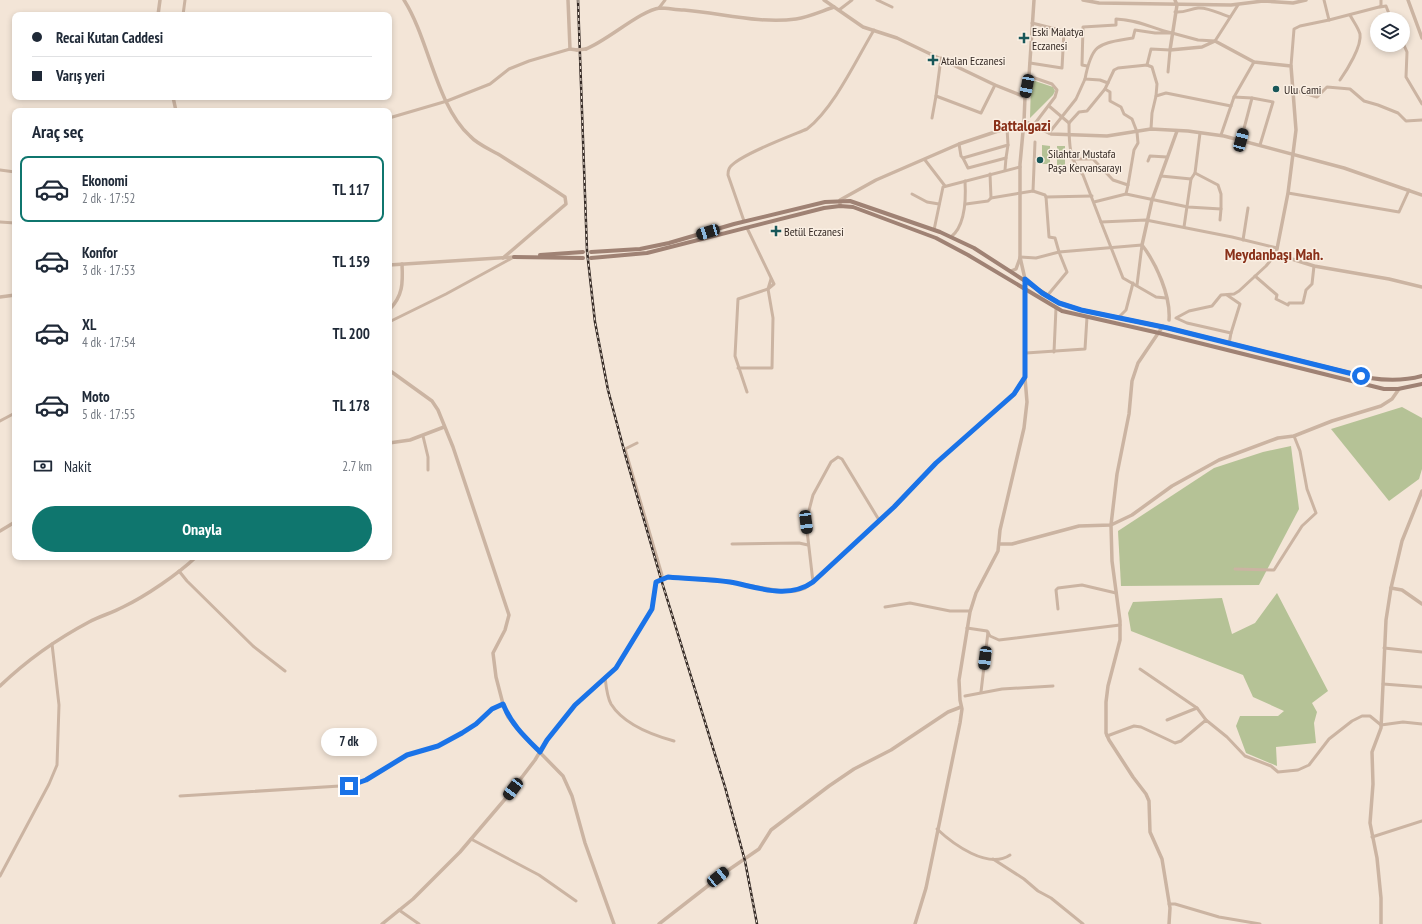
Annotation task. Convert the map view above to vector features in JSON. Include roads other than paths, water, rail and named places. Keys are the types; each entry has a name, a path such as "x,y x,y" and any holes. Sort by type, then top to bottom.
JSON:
{"main road":[{"path":"591,252 640,249 662,245 744,221 825,202 840,200 857,203 951,237 974,248 1025,279 1047,296 1059,303 1081,310 1163,326 1229,344 1384,380 1406,380 1422,376"},
{"path":"591,258 646,253 824,208 840,206 853,207 936,238 968,255 1056,308 1086,317 1159,333 1384,389 1399,389 1422,384"},
{"path":"514,257 583,252"},
{"path":"514,257 584,258"}],"street":[{"path":"158,12 160,0"},
{"path":"183,12 185,0"},
{"path":"404,0 412,12 421,32 433,70 447,101 455,117 470,136 565,197 566,204 503,258"},
{"path":"568,0 570,49"},
{"path":"659,8 665,0"},
{"path":"824,0 863,27 897,38 995,85 1025,97"},
{"path":"838,10 852,0"},
{"path":"877,0 892,7"},
{"path":"915,924 926,888 960,723 961,707 959,680 970,611 976,593 998,551 1000,544 1000,530 1024,428 1027,402 1025,377 1025,279 1020,257 1020,167 1025,97 1029,76 1034,0"},
{"path":"1083,0 1099,3 1227,5 1262,1 1293,3 1306,0"},
{"path":"1168,72 1177,4 1175,0"},
{"path":"1227,0 1227,5"},
{"path":"1324,0 1329,20"},
{"path":"1379,7 1381,6 1381,0"},
{"path":"1408,0 1421,28 1422,38"},
{"path":"1147,65 1151,49 1170,50 1202,47 1215,41 1238,4"},
{"path":"1169,319 1176,318 1189,311 1212,306 1221,295 1239,292 1276,254 1288,193 1296,130 1291,66 1294,29 1300,26 1379,7 1386,6 1389,12"},
{"path":"392,117 447,101 490,84 508,69 529,60 570,49 586,49 597,45 639,17 659,8 711,12 748,18 782,20 798,19 834,7"},
{"path":"1176,12 1185,12 1197,8 1230,17"},
{"path":"1340,80 1353,58 1360,37 1350,15"},
{"path":"1087,66 1082,65 1083,27 1116,25 1116,19 1144,22 1155,29 1198,40 1215,41 1254,62 1291,66"},
{"path":"1032,23 1064,31 1082,32"},
{"path":"744,221 728,175 729,168 736,161 746,155 807,129 815,122 838,90 874,30"},
{"path":"1049,133 1076,99 1085,79 1089,59 1094,51 1105,43 1133,38 1135,30 1155,33 1172,33"},
{"path":"1030,63 1062,68 1064,31"},
{"path":"1407,52 1406,77 1422,104"},
{"path":"932,118 941,58"},
{"path":"1221,136 1234,97 1254,62"},
{"path":"1151,130 1152,112 1156,96 1156,77 1152,67 1147,65 1114,70 1105,89 1087,111 1079,112 1069,123 1072,159 1083,175 1092,196 1111,246 1120,275 1156,297 1166,298"},
{"path":"1029,76 1057,87 1057,94 1034,126"},
{"path":"1085,79 1100,80 1108,84"},
{"path":"936,96 980,113 995,85"},
{"path":"1294,90 1317,97 1326,87 1350,90 1364,101 1398,113 1406,121 1422,120"},
{"path":"1105,89 1110,92 1110,101 1121,107 1124,114 1132,119 1137,132 1138,143 1134,150 1126,194"},
{"path":"1156,96 1166,93 1230,106"},
{"path":"1234,97 1252,98 1273,102 1260,145"},
{"path":"1241,140 1252,98"},
{"path":"1049,106 1069,123"},
{"path":"1024,121 1049,133 1069,135 1107,136 1151,130 1177,131 1221,136 1293,153 1422,195"},
{"path":"840,206 840,200 876,180 959,144 1007,128 1020,127 1024,121"},
{"path":"1005,170 1008,145 1007,128"},
{"path":"1120,317 1126,310 1135,284 1146,220 1177,131"},
{"path":"1184,227 1191,179 1195,173 1200,133"},
{"path":"1033,191 1035,142"},
{"path":"959,144 960,156 963,158 968,168 1006,158"},
{"path":"963,158 1008,145"},
{"path":"1148,161 1150,156 1168,157"},
{"path":"1072,159 1093,159 1113,180 1128,185"},
{"path":"924,160 945,186"},
{"path":"934,230 943,187 1020,167"},
{"path":"0,170 12,172"},
{"path":"1195,173 1218,185 1221,194 1220,220"},
{"path":"990,174 991,198"},
{"path":"1161,176 1191,179"},
{"path":"951,237 956,233 966,204 965,181"},
{"path":"1288,193 1399,212 1409,190"},
{"path":"966,204 988,201 991,198 1033,191 1045,195 1049,237 1055,238 1066,272 1047,296"},
{"path":"912,194 927,202 939,204"},
{"path":"1094,202 1126,194 1188,207 1221,209"},
{"path":"1046,198 1092,196"},
{"path":"1243,240 1248,208"},
{"path":"1101,222 1146,220 1277,248"},
{"path":"0,222 12,223"},
{"path":"746,392 735,356 738,299 768,289 774,284 747,228"},
{"path":"1020,257 1036,258 1059,252 1111,246 1142,245"},
{"path":"1142,245 1151,257 1162,283 1169,319 1168,328"},
{"path":"1276,254 1314,266 1389,279 1422,287"},
{"path":"392,265 514,257"},
{"path":"392,321 446,294 514,257"},
{"path":"1011,271 1016,269 1020,257"},
{"path":"392,306 398,299 402,288 402,264"},
{"path":"1255,276 1277,295 1276,299 1282,303 1288,305 1289,302 1303,303 1306,290 1312,284 1314,266"},
{"path":"738,368 772,368 773,318 768,289"},
{"path":"0,297 12,295"},
{"path":"1227,295 1240,304 1229,344"},
{"path":"1054,352 1056,308"},
{"path":"1026,353 1085,349 1086,317"},
{"path":"1176,318 1187,323 1231,333"},
{"path":"1163,326 1138,363 1132,381 1129,414 1116,474 1111,525 1112,560 1120,625 1120,640 1108,686 1106,702 1107,736 1117,755 1146,794 1149,801 1150,832 1162,859 1169,904 1169,924"},
{"path":"392,372 432,401 438,410 453,447 509,615 505,630 493,653 496,677 503,704 508,717 519,731 563,776 572,796 583,835 614,924"},
{"path":"660,579 668,577 729,582 780,591 795,591 805,588 879,520 936,463 1014,394 1025,377"},
{"path":"1000,544 1012,544 1079,526 1111,525 1132,515 1172,486 1219,460 1278,438 1294,436 1332,421 1381,406 1392,399 1399,389"},
{"path":"0,421 12,415"},
{"path":"392,443 410,440 444,427"},
{"path":"423,436 428,457 428,470"},
{"path":"1235,569 1274,570 1302,526 1316,513 1307,489 1300,451 1294,436"},
{"path":"382,924 430,882 506,798 540,752 547,740 575,705 616,668 652,609 656,582 660,579 662,574 625,449 637,443"},
{"path":"813,582 806,522 812,495 830,462 838,457 842,459 879,520"},
{"path":"1381,924 1381,898 1370,819 1373,784 1372,752 1377,742 1381,725 1384,648 1391,588 1402,541 1422,491"},
{"path":"0,532 12,524"},
{"path":"732,544 799,543 808,545"},
{"path":"0,686 52,644 91,621 123,607 179,571 192,560"},
{"path":"179,571 187,581 253,646 285,671"},
{"path":"1058,609 1056,590 1058,588 1082,585 1116,593"},
{"path":"1391,588 1402,590 1422,604"},
{"path":"884,607 910,603 950,611 970,611"},
{"path":"967,628 988,632 990,636 999,640 1120,625"},
{"path":"981,692 988,632"},
{"path":"0,876 49,784 57,765 59,705 52,644"},
{"path":"1384,648 1422,652"},
{"path":"1140,669 1197,708 1206,720 1227,737 1245,756 1271,766 1278,772 1298,770 1309,765 1329,739 1352,721 1362,716 1370,716 1381,725 1403,722 1422,724"},
{"path":"605,677 608,695 612,705 625,718 638,728 674,740"},
{"path":"1383,684 1422,687"},
{"path":"965,696 981,692 1053,686"},
{"path":"180,796 356,785 407,755 438,746 462,733 476,724 492,709 503,704"},
{"path":"659,924 726,871 759,850 771,830 829,786 854,769 891,750 948,712 961,707"},
{"path":"1167,720 1197,708"},
{"path":"1107,736 1134,726 1175,743 1181,741 1206,720"},
{"path":"1372,837 1422,820"},
{"path":"938,829 951,842 964,850 993,860 1024,879 1038,891 1051,898 1083,924"},
{"path":"471,838 539,875 576,901"},
{"path":"993,860 1002,859 1010,855"},
{"path":"1169,904 1175,904 1219,917 1260,924"},
{"path":"399,910 419,924"}],"railway":[{"path":"578,0 587,251 595,322 608,390 661,579 725,787 745,861 757,924"}],"place":[{"name":"Eski Malatya Eczanesi","path":"1024,38"},
{"name":"Atalan Eczanesi","path":"933,60"},
{"name":"Ulu Cami","path":"1276,89"},
{"name":"Silahtar Mustafa Paşa Kervansarayı","path":"1040,160"},
{"name":"Betül Eczanesi","path":"776,231"}],"district":[{"name":"Battalgazi","path":"1022,125"},
{"name":"Meydanbaşı Mah.","path":"1274,254"}]}
